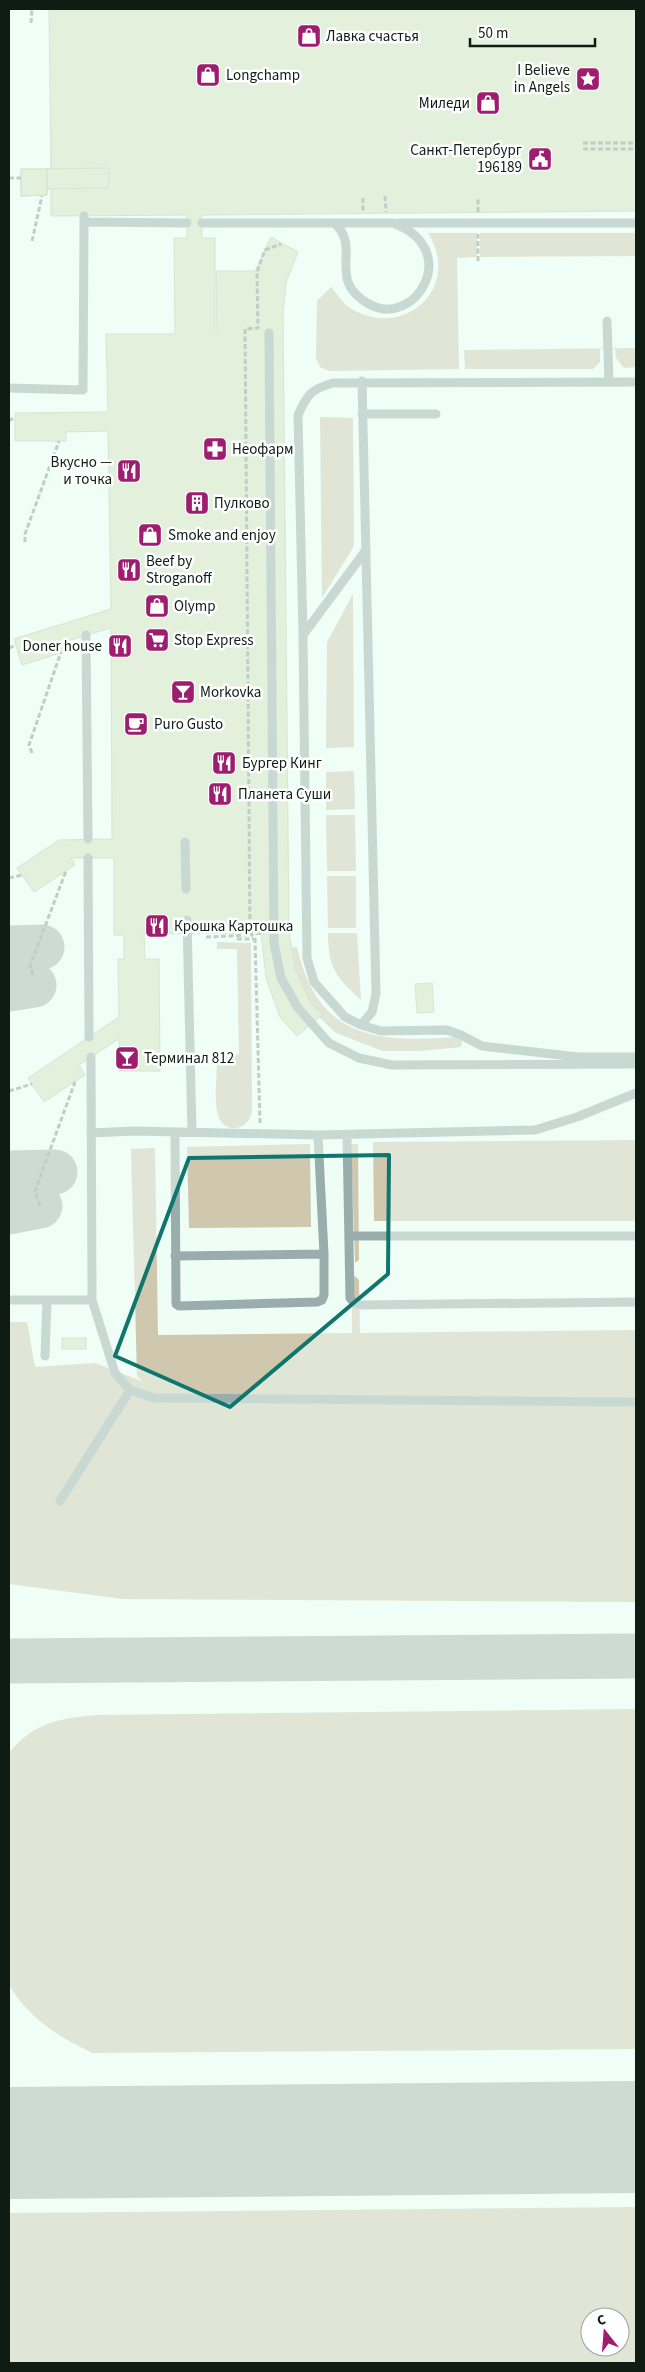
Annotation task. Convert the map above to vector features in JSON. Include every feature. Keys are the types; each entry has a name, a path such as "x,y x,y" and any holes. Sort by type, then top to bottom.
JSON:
{"lane":[{"path":"9,388 83,390 84,219 187,223"},
{"path":"202,223 636,223"},
{"path":"334,223 343,230 346,240 347,250 344,266 347,283 357,296 371,306 387,309 403,305 417,296 426,282 430,266 426,249 417,236 393,223"},
{"path":"607,321 609,382"},
{"path":"269,333 274,942 281,978 298,1008 329,1043 359,1058 392,1065 636,1064"},
{"path":"361,1025 372,1012 376,994 369,759 367,550 362,381"},
{"path":"636,382 362,381 333,383 315,388 304,401 298,415 307,958 314,982 345,1017 361,1025 381,1031 447,1030 482,1046 569,1056 636,1057"},
{"path":"362,414 436,414"},
{"path":"303,635 367,550"},
{"path":"86,635 88,839"},
{"path":"185,842 186,889"},
{"path":"88,858 89,1037"},
{"path":"187,920 192,1132"},
{"path":"91,1057 92,1300 115,1373 130,1390 154,1398 636,1402"},
{"path":"91,1133 134,1131 347,1135 534,1130 577,1118 636,1093"},
{"path":"175,1132 175,1298 179,1306 322,1300 324,1296 324,1254 318,1135"},
{"path":"347,1135 350,1298 354,1303 361,1306 636,1302"},
{"path":"350,1236 636,1236"},
{"path":"175,1256 324,1254"},
{"path":"9,1300 92,1300"},
{"path":"45,1356 47,1300"},
{"path":"60,1501 130,1390"}],"path":[{"path":"31,23 32,9"},
{"path":"583,143 636,143"},
{"path":"582,149 636,149"},
{"path":"9,178 21,178"},
{"path":"32,241 42,196"},
{"path":"478,233 478,261"},
{"path":"206,937 250,935 245,329 258,328 257,272 265,250 281,244"},
{"path":"9,421 15,417"},
{"path":"25,542 25,534 59,441"},
{"path":"9,648 16,645"},
{"path":"32,752 29,744 61,652"},
{"path":"33,975 30,966 66,871"},
{"path":"9,878 22,876"},
{"path":"260,1134 254,939 251,934 267,933"},
{"path":"237,939 254,939"},
{"path":"40,1206 35,1191 75,1082"},
{"path":"9,1091 32,1084"}],"highlighted area":[{"path":"389,1155 388,1274 230,1407 115,1356 189,1158"}],"shaded area":[{"path":"428,233 477,233 477,257 457,258 459,369 329,371 320,367 316,358 317,301 331,287 346,305 366,315 386,318 405,314 420,305 432,291 438,274 437,254"},
{"path":"480,233 635,233 636,256 480,257"},
{"path":"636,348 636,367 624,368 616,358 615,349 600,349 600,362 593,369 465,369 464,350"},
{"path":"320,417 353,418 354,546 322,598"},
{"path":"353,594 354,747 326,748 327,642"},
{"path":"354,771 355,809 326,810 326,772"},
{"path":"326,815 355,815 356,871 327,871"},
{"path":"327,876 356,876 356,928 328,928"},
{"path":"328,933 357,933 361,1000 345,985 335,971 328,945"},
{"path":"217,942 251,943 252,1110 251,1116 244,1125 234,1128 224,1125 220,1120 216,1091 217,1061 221,1057 239,1054 237,949 217,949"},
{"path":"297,947 306,977 319,1000 335,1017 354,1028 375,1035 426,1039 456,1037 462,1041 461,1047 420,1051 383,1051 336,1033 306,1005 285,949"},
{"path":"636,1140 636,1221 374,1221 373,1142"},
{"path":"310,1144 311,1227 189,1228 187,1147"},
{"path":"351,1144 358,1144 359,1260 355,1263"},
{"path":"155,1148 158,1335 352,1333 352,1280 355,1276 359,1280 360,1333 636,1330 636,1602 123,1599 9,1584 9,1322 27,1322 35,1367 95,1363 144,1382 137,1377 131,1149"},
{"path":"636,1709 636,2049 92,2053 55,2033 35,2017 9,1985 9,1753 28,1734 38,1728 60,1720 98,1715"},
{"path":"636,2207 636,2363 9,2363 9,2213"}],"building":[{"name":"Пулково","path":"49,9 636,9 636,211 202,215 202,238 215,238 215,333 217,333 216,271 255,271 271,237 298,252 286,283 283,313 289,932 295,969 310,1002 322,1015 297,1036 280,1017 266,978 261,933 144,934 145,959 159,959 160,1071 119,1071 119,1039 79,1065 85,1075 44,1102 28,1078 119,1017 118,959 124,959 124,935 114,935 114,858 71,858 75,865 34,892 17,868 59,840 112,839 111,628 67,641 70,650 22,665 14,639 111,609 108,431 66,432 66,441 15,441 15,413 108,412 106,334 175,334 174,238 187,238 187,215 51,216 51,189 47,189 47,195 21,196 21,169 51,169"},
{"path":"109,168 109,188 47,189 47,169"},
{"path":"21,169 47,169 47,195 21,196"},
{"path":"432,983 434,1012 417,1013 415,984"},
{"path":"62,1338 86,1338 86,1349 62,1349"}],"taxiway":[{"path":"9,948 42,947"},
{"path":"9,989 34,985"},
{"path":"9,1173 55,1172"},
{"path":"9,1212 40,1206"},
{"path":"9,1661 636,1656"},
{"path":"9,2119 40,2131 121,2142"}],"runway":[{"path":"9,2143 636,2137"}],"place":[{"name":"Лавка счастья","path":"309,36"},
{"name":"Longchamp","path":"208,75"},
{"name":"I Believe in Angels","path":"588,79"},
{"name":"Миледи","path":"488,103"},
{"name":"Санкт-Петербург 196189","path":"540,159"},
{"name":"Неофарм","path":"215,449"},
{"name":"Вкусно — и точка","path":"129,471"},
{"name":"Пулково","path":"197,503"},
{"name":"Smoke and enjoy","path":"150,535"},
{"name":"Beef by Stroganoff","path":"129,570"},
{"name":"Olymp","path":"157,606"},
{"name":"Stop Express","path":"157,640"},
{"name":"Doner house","path":"120,646"},
{"name":"Morkovka","path":"183,692"},
{"name":"Puro Gusto","path":"136,724"},
{"name":"Бургер Кинг","path":"224,763"},
{"name":"Планета Суши","path":"220,794"},
{"name":"Крошка Картошка","path":"157,926"},
{"name":"Терминал 812","path":"127,1058"}]}
